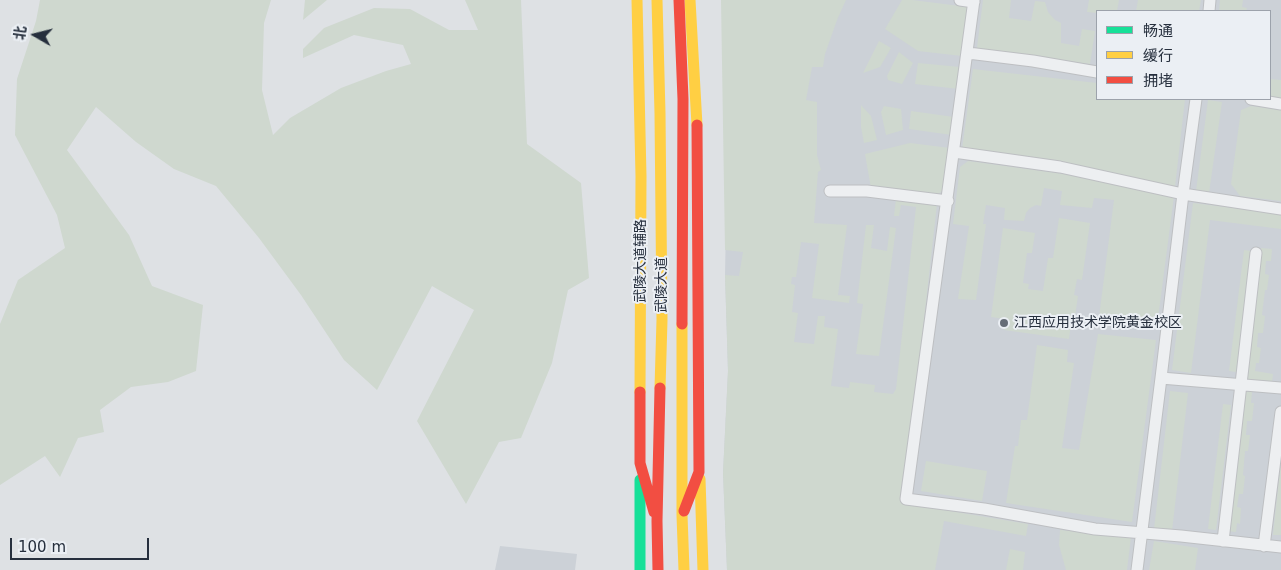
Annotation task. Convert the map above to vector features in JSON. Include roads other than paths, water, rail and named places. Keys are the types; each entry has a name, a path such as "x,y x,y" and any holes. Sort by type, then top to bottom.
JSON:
{"street":[{"name":"武陵大道辅路","path":"637,0 641,176 640,464 657,521"},
{"name":"武陵大道","path":"657,0 662,320 657,521 658,570"},
{"name":"武陵大道","path":"679,0 683,99 682,515 684,570"},
{"path":"690,0 698,141 699,472 703,570"},
{"path":"960,0 974,1 906,500 984,510 1095,529 1281,547"},
{"path":"968,53 1033,61 1096,72"},
{"path":"683,99 698,141"},
{"path":"1137,570 1196,100"},
{"path":"1256,100 1281,104"},
{"path":"641,176 660,113"},
{"path":"954,152 1060,167 1183,194 1281,209"},
{"path":"830,191 867,191 948,201"},
{"path":"1223,541 1256,253"},
{"path":"1161,378 1281,388"},
{"path":"1264,546 1281,412"},
{"path":"640,464 640,570"},
{"path":"682,515 699,472"}],"place":[{"name":"江西应用技术学院黄金校区","path":"1004,323"}]}
